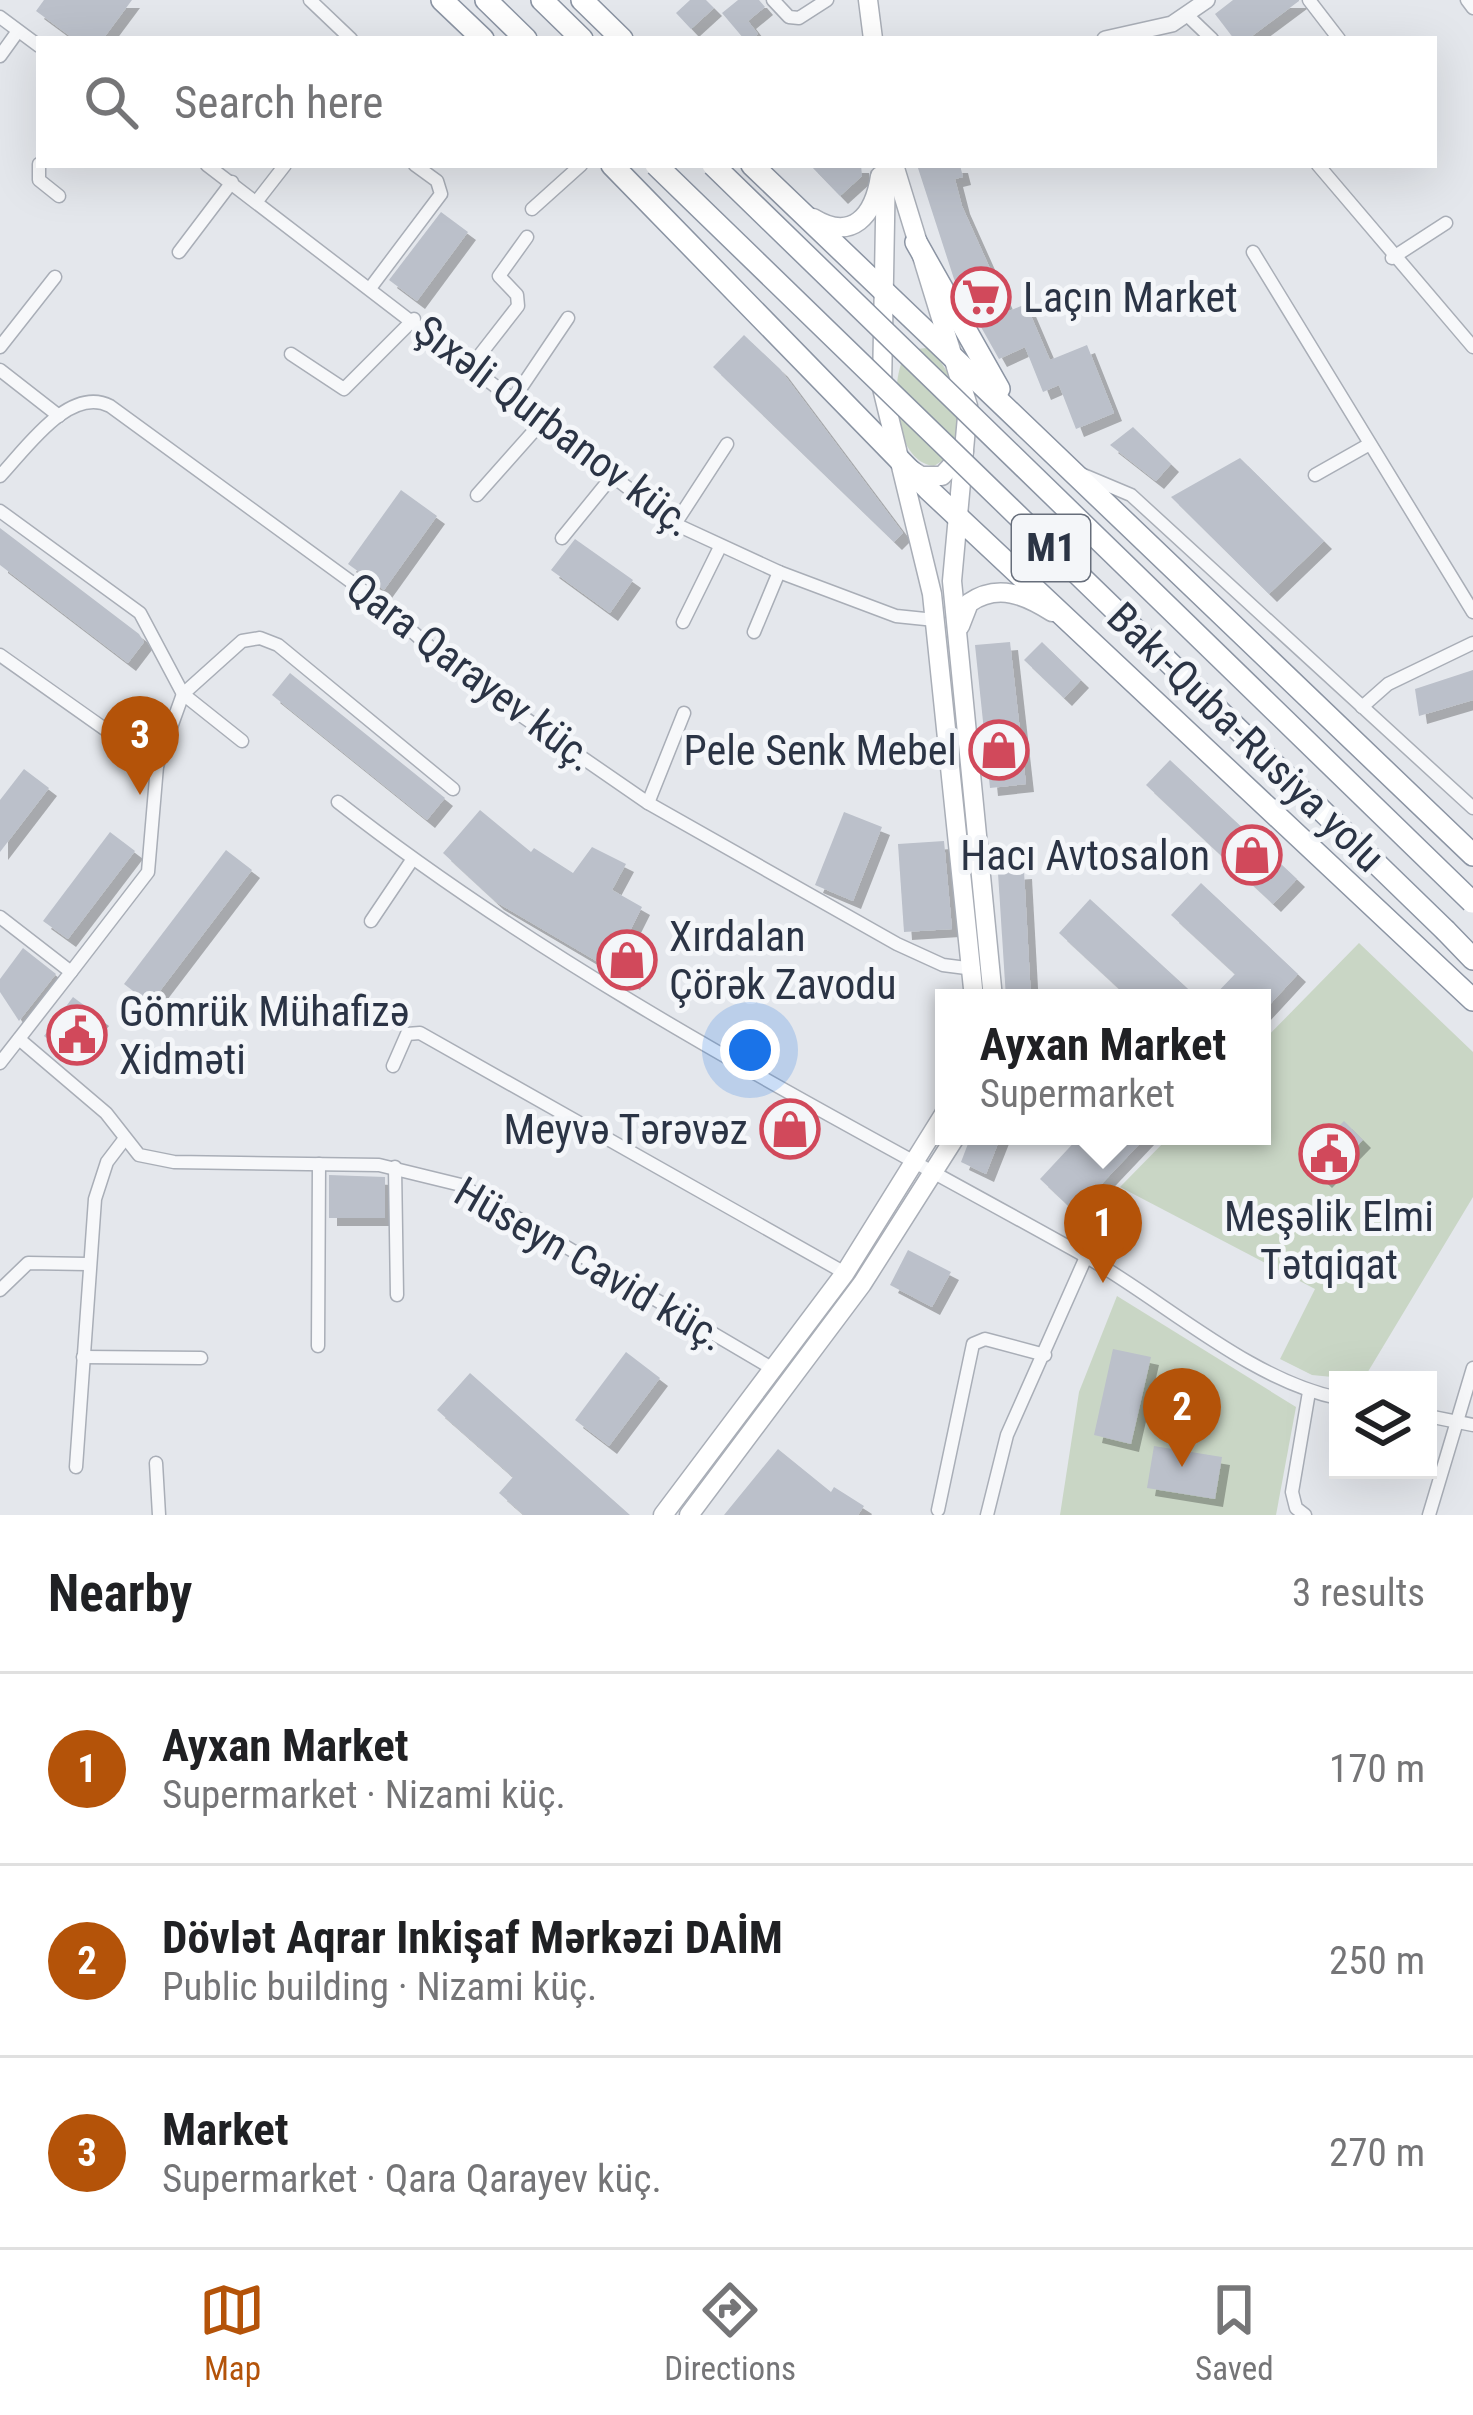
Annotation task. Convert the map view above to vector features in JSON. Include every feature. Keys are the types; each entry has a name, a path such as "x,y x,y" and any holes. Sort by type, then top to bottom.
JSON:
{"highway":[{"path":"442,0 480,36"},
{"path":"486,0 523,36"},
{"path":"542,0 579,36"},
{"path":"582,0 619,36"},
{"path":"615,168 896,457 1473,1000"},
{"name":"Bakı-Quba-Rusiya yolu","path":"659,168 1473,958"},
{"name":"Bakı-Quba-Rusiya yolu","path":"715,168 1473,903"},
{"path":"755,168 1473,855"},
{"path":"916,242 969,340 1028,428"}],"main road":[{"path":"868,0 873,36"},
{"path":"796,208 827,227 855,226 876,196 886,168"},
{"path":"887,168 882,388 896,457 927,562 974,989"},
{"path":"888,168 965,394 968,436 951,556 992,989"},
{"path":"882,388 886,356 899,337 921,333 954,356"},
{"path":"896,457 921,476 942,476 962,458 968,436"},
{"path":"958,649 966,606 993,592 1019,594 1077,626"},
{"path":"689,1515 862,1284 926,1170 935,1142"},
{"path":"663,1515 948,1145"}],"street":[{"path":"310,0 348,36"},
{"path":"773,0 789,17 799,17 827,0"},
{"path":"1117,36 1188,16 1207,0"},
{"path":"1309,0 1338,36"},
{"path":"1467,0 1473,8"},
{"path":"1188,16 1209,36"},
{"path":"0,17 36,44"},
{"path":"0,56 18,31"},
{"path":"37,168 39,180 59,196"},
{"name":"Şıxəli Qurbanov küç.","path":"211,168 414,319 610,479 675,524 720,548 896,616 935,620"},
{"path":"257,201 283,168"},
{"path":"371,287 441,194 437,181 420,168"},
{"path":"532,209 578,168"},
{"path":"1320,168 1473,347"},
{"path":"179,252 232,182"},
{"path":"1393,258 1446,223"},
{"path":"472,365 518,306 517,296 499,276 527,237"},
{"path":"1253,252 1473,612"},
{"path":"0,347 55,277"},
{"path":"514,398 568,318"},
{"path":"290,354 344,389 414,319"},
{"path":"0,370 59,416 0,476"},
{"name":"Qara Qarayev küç.","path":"59,416 92,400 110,406 376,600 460,674 648,803 911,951 943,965 974,969"},
{"path":"477,496 541,423"},
{"path":"675,524 727,444"},
{"path":"1315,475 1368,445"},
{"path":"1069,470 1131,495 1473,808"},
{"path":"562,538 610,479"},
{"path":"0,511 140,613 183,694 242,741"},
{"path":"683,622 720,548"},
{"path":"754,632 779,572"},
{"path":"0,1063 148,872 157,766 183,694 242,641 269,640 454,789"},
{"path":"1362,707 1388,684 1473,643"},
{"path":"0,655 157,766"},
{"path":"648,803 684,712"},
{"path":"338,802 482,910 742,1067 1086,1257 1286,1383 1329,1396"},
{"path":"371,921 412,860"},
{"path":"0,917 71,972"},
{"path":"394,1066 407,1034 420,1033 845,1273"},
{"name":"Hüseyn Cavid küç.","path":"20,1039 106,1112 139,1155 174,1162 395,1167 487,1197 775,1370"},
{"path":"76,1467 86,1264 101,1176 124,1141"},
{"path":"318,1346 319,1164"},
{"path":"395,1167 397,1294"},
{"path":"987,1515 1007,1435 1086,1257"},
{"path":"0,1290 28,1263 86,1264"},
{"path":"938,1510 974,1344 985,1339 1045,1355"},
{"path":"82,1358 201,1358"},
{"path":"1429,1515 1473,1368"},
{"path":"1303,1514 1292,1492 1309,1392"},
{"path":"1437,1418 1473,1425"},
{"path":"156,1463 159,1515"}],"green space":[{"path":"926,348 945,369 956,397 955,442 950,456 934,466 909,450 896,397 908,350"},
{"path":"1359,943 1473,1052 1473,1197 1368,1371 1312,1375 1280,1359 1315,1289 1120,1187 1161,1145 1271,1145 1271,1033"},
{"path":"1117,1296 1296,1407 1276,1515 1060,1515 1079,1392"}],"building":[{"path":"44,0 132,0 105,36 70,36 36,11"},
{"path":"690,0 706,0 714,8 691,29 676,13"},
{"path":"738,0 759,0 765,7 748,21 756,36 741,36 722,13"},
{"path":"1233,0 1299,0 1252,36 1232,36 1215,14"},
{"path":"813,168 861,168 862,176 840,196"},
{"path":"918,168 961,168 963,177 955,179 962,206 1009,311 1026,304 1050,360 1087,345 1114,413 1076,429 1059,385 1043,392 1025,347 999,359 954,279"},
{"path":"441,212 468,232 417,301 389,280"},
{"path":"744,335 780,369 903,533 894,542 713,367"},
{"path":"1133,427 1171,464 1156,481 1110,445"},
{"path":"1240,458 1324,541 1269,594 1171,497"},
{"path":"401,490 437,516 384,590 348,564"},
{"path":"0,528 139,634 144,642 128,663 0,565"},
{"path":"575,539 633,580 610,613 551,570"},
{"path":"1010,642 1026,784 990,788 975,645"},
{"path":"1042,642 1081,680 1064,698 1024,660"},
{"path":"1473,670 1473,700 1419,716 1415,689"},
{"path":"290,673 445,798 427,820 272,695"},
{"path":"1170,760 1297,879 1273,904 1146,785"},
{"path":"24,769 49,788 0,852 0,800"},
{"path":"480,810 531,852 534,848 573,873 592,847 626,864 612,890 642,907 624,943 645,956 632,982 496,902 443,853"},
{"path":"844,812 882,827 853,901 815,885"},
{"path":"110,832 135,851 68,939 43,921"},
{"path":"944,841 952,929 904,932 898,844"},
{"path":"226,850 252,870 150,1004 124,984"},
{"path":"1024,871 1031,989 1005,989 998,873"},
{"path":"1201,883 1298,974 1271,1003 1271,989 1221,989 1235,974 1171,915"},
{"path":"1090,899 1188,989 1119,989 1059,933"},
{"path":"23,948 56,974 19,1021 0,992 0,979"},
{"path":"73,997 101,1018 72,1057 44,1036"},
{"path":"1344,1121 1363,1140 1324,1180 1304,1161"},
{"path":"968,1145 997,1145 986,1174 961,1162"},
{"path":"1072,1145 1138,1145 1075,1212 1040,1179"},
{"path":"329,1175 385,1177 385,1218 329,1218"},
{"path":"908,1250 951,1272 932,1307 890,1285"},
{"path":"1113,1349 1151,1357 1131,1444 1094,1435"},
{"path":"626,1352 660,1378 609,1446 575,1420"},
{"path":"470,1373 630,1515 524,1515 499,1493 513,1477 437,1410"},
{"path":"1154,1446 1222,1457 1215,1499 1147,1488"},
{"path":"778,1449 831,1492 834,1487 864,1506 858,1515 724,1515"}],"place":[{"name":"Laçın Market","path":"981,297"},
{"name":"Pele Senk Mebel","path":"999,750"},
{"name":"Market","path":"140,795"},
{"name":"Hacı Avtosalon","path":"1252,855"},
{"name":"Xırdalan Çörək Zavodu","path":"627,960"},
{"name":"Gömrük Mühafizə Xidməti","path":"77,1035"},
{"name":"Meyvə Tərəvəz","path":"790,1129"},
{"name":"Meşəlik Elmi Tətqiqat","path":"1329,1154"},
{"name":"Ayxan Market","path":"1103,1283"},
{"name":"Dövlət Aqrar Inkişaf Mərkəzi DAİM","path":"1182,1467"}]}
